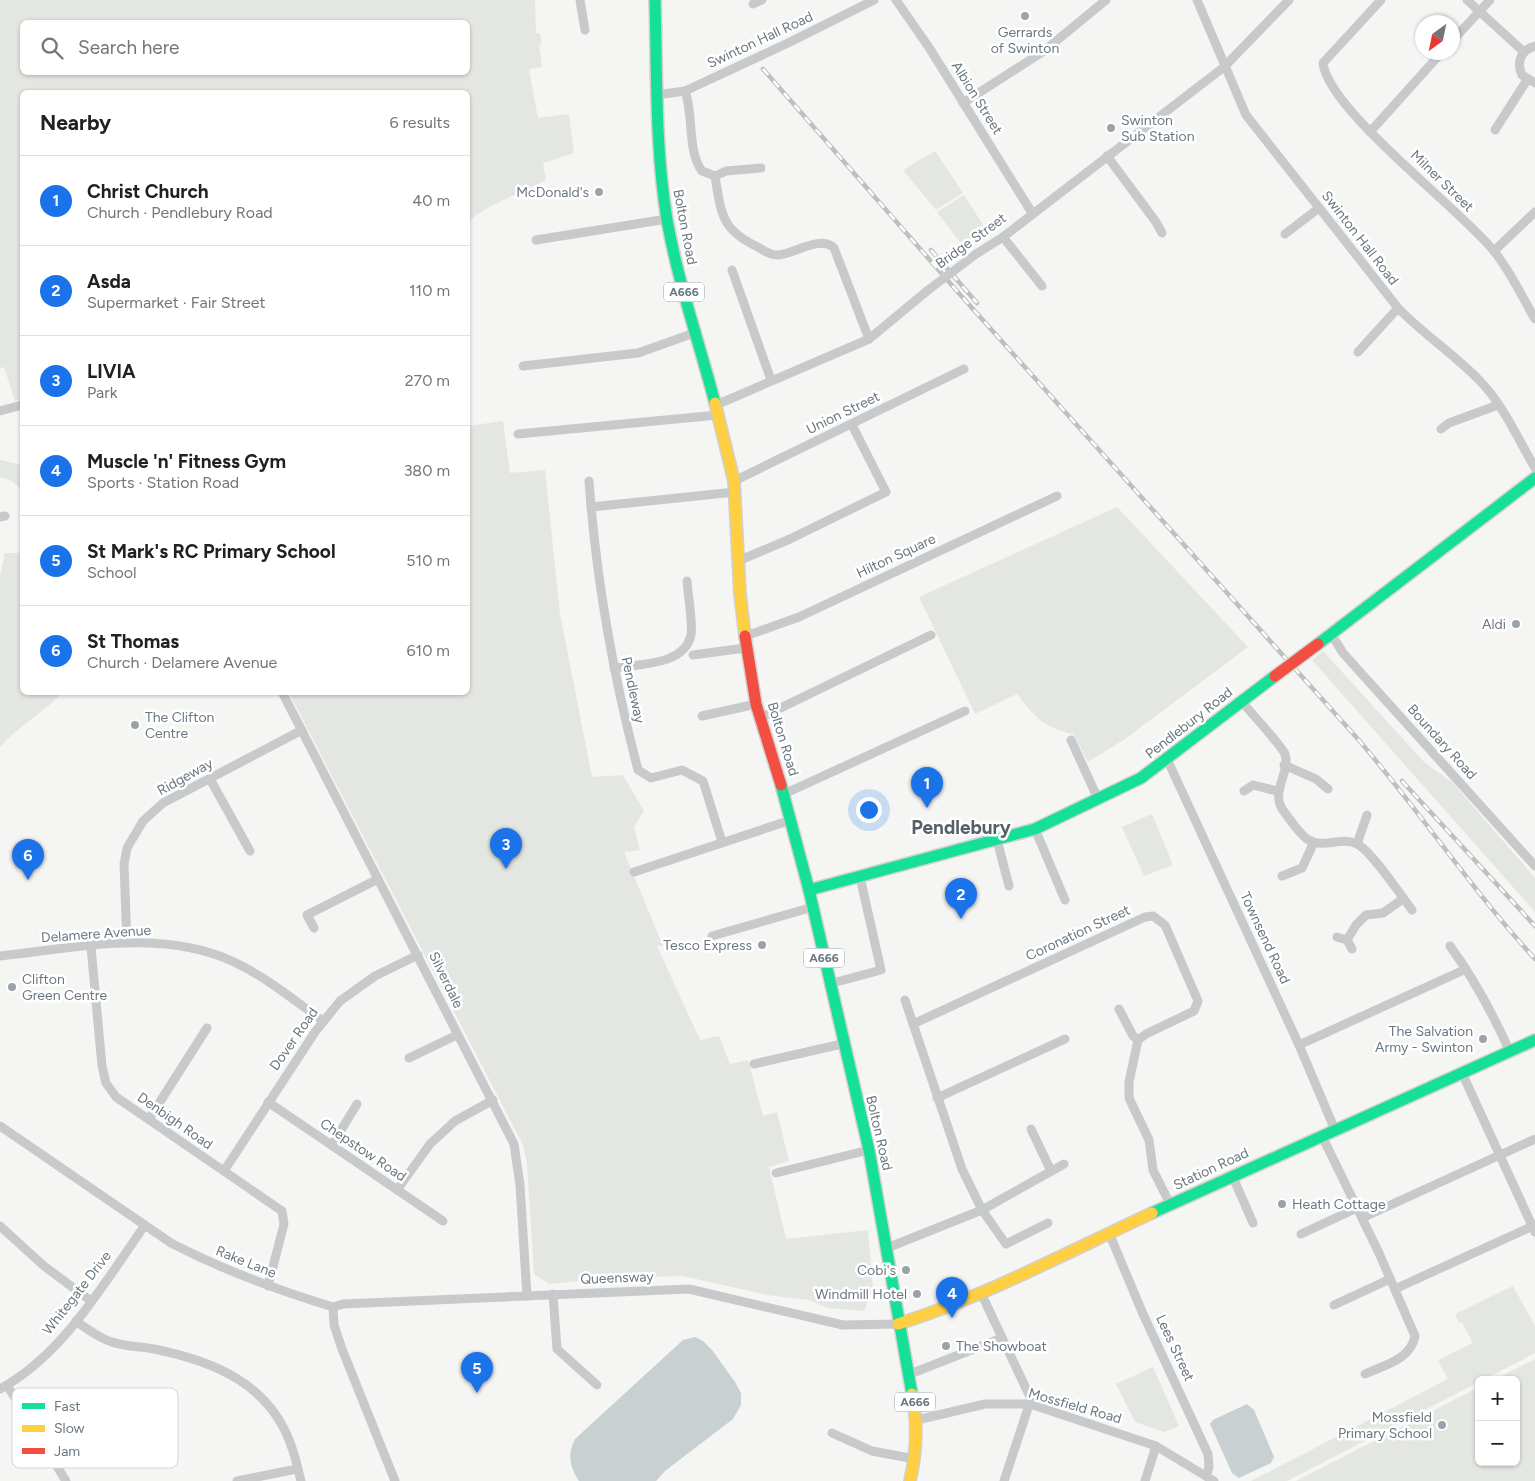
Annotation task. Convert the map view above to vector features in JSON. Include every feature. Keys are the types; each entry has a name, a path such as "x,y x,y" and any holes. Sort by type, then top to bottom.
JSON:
{"main road":[{"name":"Bolton Road","path":"654,0 658,146 667,218 680,280 697,332 734,487 744,642 756,704 784,794 809,890 842,1044 868,1150 887,1248 898,1324 910,1374 917,1420 915,1459 910,1481"},
{"name":"Pendlebury Road","path":"809,890 1035,829 1141,778 1168,760 1242,701 1535,478"},
{"name":"Station Road","path":"898,1324 933,1313 980,1293 1232,1175 1535,1040"}],"street":[{"path":"580,0 585,30"},
{"name":"Swinton Hall Road","path":"656,95 685,91 874,0"},
{"name":"Albion Street","path":"896,0 930,49 1032,213"},
{"path":"962,102 1044,51 1106,0"},
{"name":"Swinton Hall Road","path":"1197,0 1246,115 1398,308 1416,326 1480,380 1498,405 1535,468"},
{"name":"Bridge Street","path":"518,434 717,410 771,380 869,339 927,291 1224,67 1289,0"},
{"name":"Milner Street","path":"1381,0 1323,63 1324,69 1336,92 1370,132 1494,251 1535,319"},
{"path":"1467,0 1524,52"},
{"path":"1460,32 1490,0"},
{"path":"1495,130 1531,81 1520,70 1519,63 1524,52 1535,46"},
{"path":"1370,132 1435,60"},
{"path":"685,91 690,104 698,165 702,172 715,176 726,171 761,168"},
{"path":"1107,156 1156,222 1162,233"},
{"path":"715,176 722,216 727,226 747,242 778,255 821,242 827,242 834,248 869,339"},
{"path":"1285,234 1319,208"},
{"path":"1494,251 1535,212"},
{"path":"536,240 667,218"},
{"path":"1002,236 1042,286"},
{"path":"732,270 771,380"},
{"path":"1358,352 1398,308"},
{"path":"523,366 638,352 697,332"},
{"name":"Union Street","path":"591,507 734,487 852,425 964,370"},
{"path":"1440,429 1449,423 1498,405"},
{"path":"0,411 20,406"},
{"path":"738,561 790,539 886,492 852,425"},
{"name":"Pendleway","path":"589,481 614,668 622,711 638,770 651,778 682,770 704,782 722,842"},
{"name":"Hilton Square","path":"693,656 744,642 1058,496"},
{"path":"614,668 668,660 684,650 691,635 687,581"},
{"name":"Boundary Road","path":"1332,634 1343,653 1535,866"},
{"path":"760,718 932,635"},
{"name":"Silverdale","path":"284,695 514,1144 520,1185 527,1296"},
{"path":"1242,701 1285,754 1277,791 1282,810 1307,839 1319,844 1344,842 1357,844 1367,852 1412,910"},
{"path":"702,716 756,704"},
{"path":"784,794 965,711"},
{"name":"Ridgeway","path":"127,943 124,864 128,848 143,821 163,803 302,730"},
{"path":"1071,740 1098,799"},
{"name":"Townsend Road","path":"1168,760 1299,1045 1335,1130"},
{"path":"1284,765 1316,779 1328,789"},
{"path":"210,779 250,851"},
{"path":"1244,791 1253,784 1277,791"},
{"path":"1357,844 1367,815"},
{"path":"634,872 791,820"},
{"path":"1035,829 1065,900"},
{"path":"997,840 1009,886"},
{"path":"1282,876 1302,868 1314,842"},
{"path":"829,984 881,970 860,877"},
{"path":"314,928 307,915 378,879"},
{"path":"1347,940 1356,925 1366,915 1383,913 1403,899"},
{"path":"712,936 813,907"},
{"name":"Coronation Street","path":"913,1024 1145,917 1153,916 1165,925 1198,1001 1194,1011 1146,1034 1138,1040"},
{"path":"1337,937 1347,940 1352,949"},
{"name":"Delamere Avenue","path":"0,956 127,943 161,942 202,950 233,961 255,973 323,1020"},
{"path":"1450,946 1466,968 1490,1008 1510,1052"},
{"name":"Denbigh Road","path":"92,947 102,1066 106,1083 116,1097 279,1208 284,1216 284,1224 268,1286"},
{"name":"Dover Road","path":"224,1171 323,1020 340,1001 375,976 418,955"},
{"path":"1299,1045 1466,968"},
{"path":"905,1000 962,1169 982,1210 1006,1244 1048,1223"},
{"path":"1119,1009 1138,1040 1129,1082 1129,1098 1149,1140 1154,1170 1170,1204"},
{"path":"149,1119 207,1028"},
{"path":"409,1058 457,1035"},
{"path":"937,1098 1065,1039"},
{"path":"754,1064 842,1044"},
{"path":"1396,1289 1534,1228 1462,1073"},
{"path":"397,1190 430,1144 455,1122 493,1100"},
{"name":"Chepstow Road","path":"268,1102 443,1221"},
{"path":"332,1145 357,1104"},
{"name":"Rake Lane","path":"0,1126 145,1225 199,1258 268,1286 333,1307"},
{"path":"1031,1129 1051,1171"},
{"path":"1322,1136 1396,1289 1414,1336 1411,1348 1401,1358 1365,1374"},
{"path":"1362,1218 1535,1139"},
{"path":"776,1172 868,1150"},
{"path":"887,1248 982,1210 1064,1164"},
{"path":"1232,1175 1253,1223"},
{"path":"1301,1234 1357,1208"},
{"name":"Whitegate Drive","path":"4,1387 33,1366 76,1321 145,1225"},
{"path":"0,1226 44,1266 90,1301"},
{"name":"Lees Street","path":"1110,1233 1143,1314 1208,1454 1210,1467 1206,1476"},
{"path":"1334,1305 1390,1279"},
{"name":"Queensway","path":"333,1307 343,1304 689,1289 843,1325 898,1324"},
{"path":"980,1293 1031,1399 1004,1481"},
{"path":"553,1294 557,1349 597,1385"},
{"path":"333,1307 334,1325 342,1350 395,1481"},
{"path":"76,1321 94,1334 113,1343 195,1358 240,1378 264,1400 279,1422 292,1447 301,1481"},
{"path":"910,1374 1002,1338"},
{"path":"4,1387 12,1399"},
{"name":"Mossfield Road","path":"917,1420 985,1404 1030,1404 1156,1446 1214,1481"},
{"path":"832,1433 872,1451 915,1459"},
{"path":"1145,1481 1156,1446"},
{"path":"58,1468 66,1481"},
{"path":"237,1481 297,1468"}],"shaded area":[{"path":"0,0 535,0 536,33 540,33 542,44 539,45 542,67 529,69 538,118 569,114 574,153 543,163 546,180 489,207 470,220 470,90 20,90 20,400 15,401 4,367 0,368"},
{"path":"935,151 963,193 936,210 903,170"},
{"path":"964,195 989,234 966,250 937,212"},
{"path":"503,421 510,473 545,470 560,614 592,777 623,775 644,811 634,827 640,850 624,852 663,946 657,946 700,1040 719,1036 730,1064 748,1060 763,1116 777,1112 789,1161 769,1167 786,1239 868,1230 873,1290 864,1311 828,1308 809,1300 767,1295 683,1276 612,1278 549,1284 534,1274 527,1164 523,1145 290,695 470,695 470,426"},
{"path":"0,460 20,465 20,488 12,481 0,477"},
{"path":"1117,507 1248,647 1125,739 1088,762 1073,734 1047,725 1035,715 1017,694 975,714 919,597"},
{"path":"20,551 20,695 60,695 0,747 0,576 5,553 18,553"},
{"path":"1323,651 1424,762 1453,783 1535,878 1535,912 1312,660"},
{"path":"1152,814 1173,865 1144,876 1122,827"},
{"path":"1513,1286 1535,1326 1535,1353 1490,1376 1475,1376 1475,1384 1287,1481 1251,1481 1448,1379 1438,1360 1473,1343 1462,1322 1459,1323 1455,1314"},
{"path":"695,1337 703,1341 712,1350 741,1393 741,1405 733,1419 665,1471 656,1481 579,1481 573,1471 570,1456 575,1439 683,1340"},
{"name":"Mossfield Primary School","path":"1535,1359 1535,1481 1296,1481 1475,1389 1475,1466 1520,1466 1520,1376 1502,1376"},
{"path":"1153,1367 1179,1426 1164,1432 1135,1422 1116,1384"},
{"path":"1247,1404 1254,1410 1274,1457 1271,1463 1239,1478 1232,1473 1210,1424 1213,1420"}],"railway":[{"path":"763,69 956,290 1357,738 1489,905 1535,959"},
{"path":"931,250 977,303"},
{"path":"1402,781 1535,926"}],"traffic: fast":[{"path":"655,0 658,138 667,220 683,289 715,403"},
{"path":"1318,644 1535,478"},
{"path":"809,890 1035,829 1141,778 1275,676"},
{"path":"781,785 809,890 869,1150 912,1394"},
{"path":"1152,1213 1535,1040"}],"traffic: slow":[{"path":"715,403 734,481 740,594 745,636"},
{"path":"898,1324 995,1287 1152,1213"},
{"path":"910,1481 916,1438 912,1394"}],"traffic: jam":[{"path":"745,636 756,704 781,785"},
{"path":"1275,676 1318,644"}],"place":[{"name":"Gerrards of Swinton","path":"1025,16"},
{"name":"Swinton Sub Station","path":"1111,128"},
{"name":"McDonald's","path":"599,192"},
{"name":"Aldi","path":"1516,624"},
{"name":"The Clifton Centre","path":"135,725"},
{"name":"Christ Church","path":"927,808"},
{"name":"LIVIA","path":"506,869"},
{"name":"St Thomas","path":"28,880"},
{"name":"Asda","path":"961,919"},
{"name":"Tesco Express","path":"762,945"},
{"name":"Clifton Green Centre","path":"12,987"},
{"name":"The Salvation Army - Swinton","path":"1483,1039"},
{"name":"Heath Cottage","path":"1282,1204"},
{"name":"Cobi's","path":"906,1270"},
{"name":"Windmill Hotel","path":"917,1294"},
{"name":"Muscle 'n' Fitness Gym","path":"952,1318"},
{"name":"The Showboat","path":"946,1346"},
{"name":"St Mark's RC Primary School","path":"477,1393"},
{"name":"Mossfield Primary School","path":"1442,1425"}],"district":[{"name":"Pendlebury","path":"961,827"}]}
